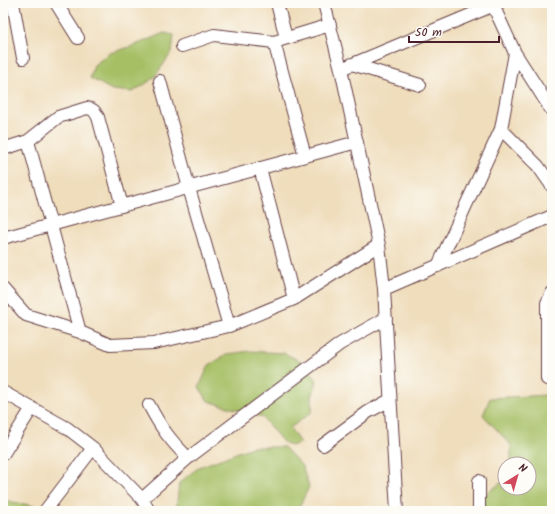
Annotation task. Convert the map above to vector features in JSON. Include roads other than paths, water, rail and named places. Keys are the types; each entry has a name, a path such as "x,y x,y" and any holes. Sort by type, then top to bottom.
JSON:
{"street":[{"path":"13,3 23,58"},
{"path":"56,3 78,38"},
{"path":"277,3 280,40 305,156"},
{"path":"324,3 341,69 378,245 386,318 396,511"},
{"path":"341,69 495,4 515,53 552,111"},
{"path":"182,46 214,36 280,40 330,25"},
{"path":"438,266 502,128 515,53"},
{"path":"352,64 420,86"},
{"path":"160,81 189,188 230,326"},
{"path":"3,148 28,141 58,117 87,108 94,110 98,117 122,206"},
{"path":"502,128 538,166 552,186"},
{"path":"28,141 80,332"},
{"path":"3,238 357,142"},
{"path":"260,168 294,299"},
{"path":"384,289 552,216"},
{"path":"3,289 26,315 80,332 110,344 154,344 230,326 294,299 378,245"},
{"path":"547,379 547,303 552,293"},
{"path":"142,499 188,458 340,344 386,318"},
{"path":"3,392 67,428 94,448 142,499 149,511"},
{"path":"323,445 368,412 390,400"},
{"path":"149,405 158,423 169,439 188,458"},
{"path":"3,454 32,408"},
{"path":"44,511 94,448"},
{"path":"479,480 479,511"}]}
